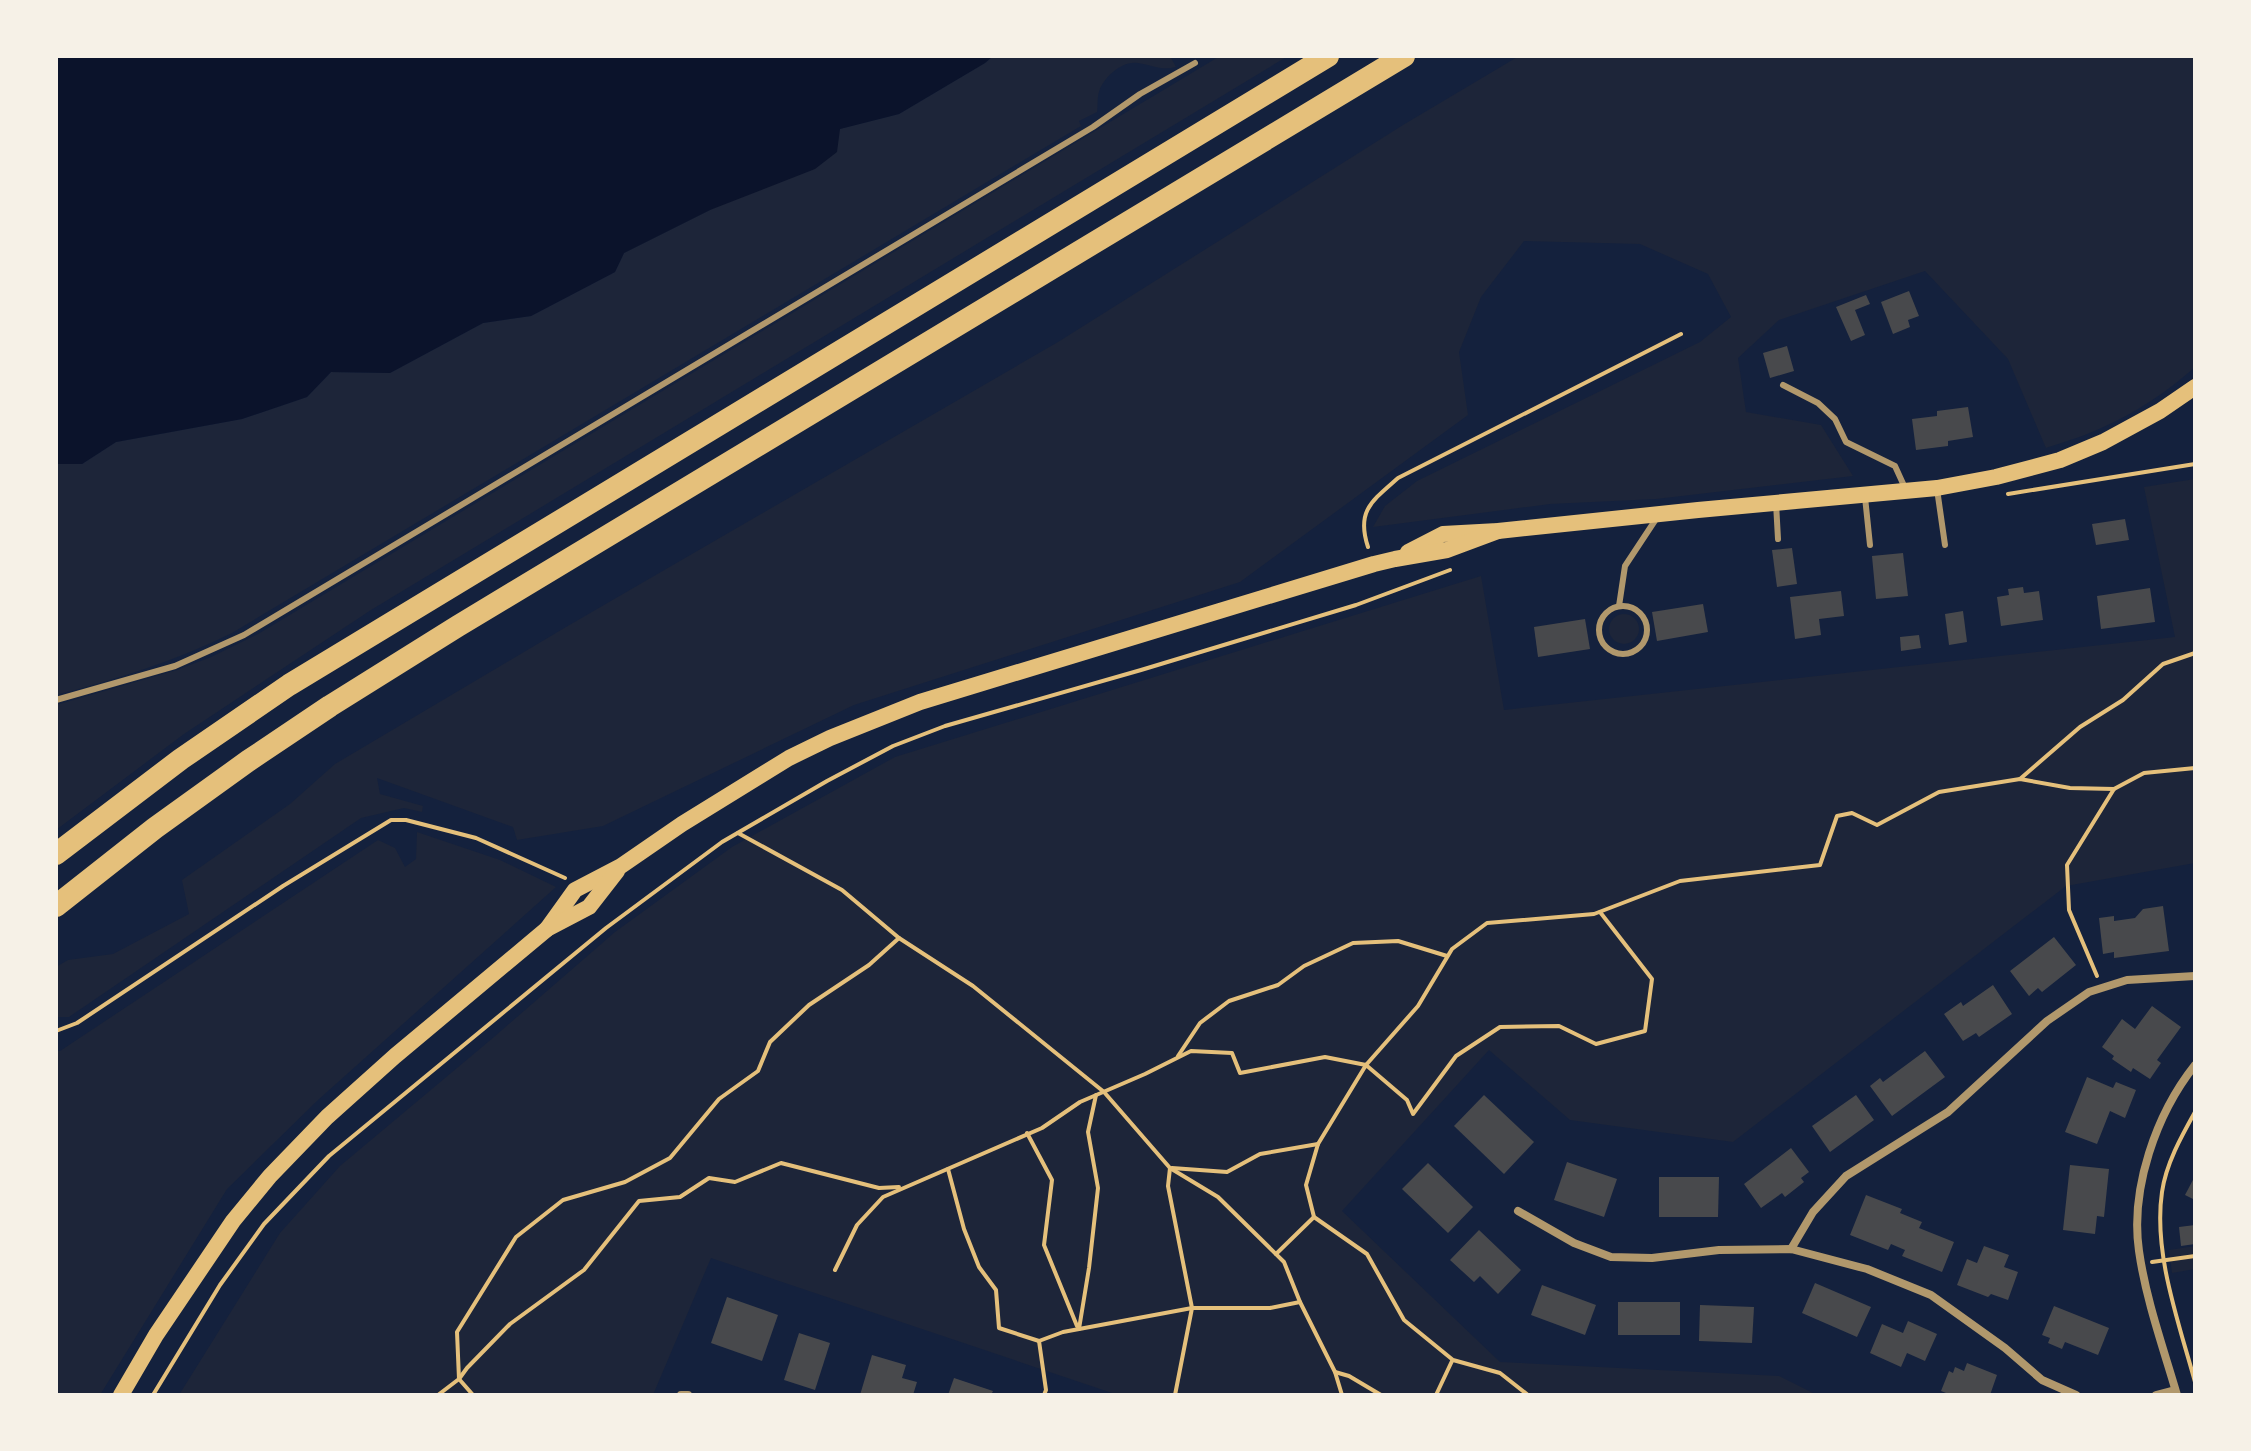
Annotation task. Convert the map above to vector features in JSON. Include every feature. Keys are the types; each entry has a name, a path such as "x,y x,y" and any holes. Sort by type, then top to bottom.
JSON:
{"highway":[{"path":"56,854 181,759 289,685 1328,56"},
{"path":"56,906 155,828 330,706 1404,56"}],"main road":[{"path":"547,929 575,890 621,866 789,758 877,717 920,702 1374,564 1447,550 1498,531 1937,488 2025,471 2060,460 2132,427 2195,387"},
{"path":"121,1395 156,1335 233,1221 270,1176 327,1117 395,1056 547,929 589,907 621,866"}],"street":[{"path":"1791,1249 1813,1212 1846,1176 1948,1112 2047,1021 2089,992 2127,980 2195,976"},
{"path":"2156,1395 2176,1393 2151,1310 2139,1249 2139,1193 2154,1138 2170,1102 2195,1065"},
{"path":"1518,1211 1574,1243 1611,1257 1652,1258 1719,1250 1791,1249 1867,1269 1931,1295 2005,1348 2042,1380 2076,1395"},
{"path":"681,1395 688,1395"}],"lane":[{"path":"56,700 175,666 244,635 1195,63"},
{"path":"1783,385 1818,403 1835,419 1846,442 1895,466 1906,491"},
{"path":"1937,488 1945,545"},
{"path":"1864,495 1870,545"},
{"path":"1776,503 1778,539"},
{"path":"1619,606 1625,566 1659,514"},
{"path":"1619,606 1638,610 1646,620 1648,632 1644,642 1631,653 1618,654 1601,640 1599,630 1602,619 1611,609 1619,606"}],"path":[{"path":"1374,564 1363,530 1363,515 1375,498 1398,478 1681,334"},
{"path":"2038,491 2195,464"},
{"path":"153,1395 220,1285 264,1224 329,1156 606,928 722,842 893,746 945,726 1356,605 1452,569"},
{"path":"2020,779 2080,727 2123,700 2163,664 2195,653"},
{"path":"1528,1395 1500,1373 1453,1360 1404,1320 1367,1254 1314,1217 1306,1185 1318,1144 1366,1065 1418,1006 1452,949 1487,923 1594,914 1680,881 1820,865 1837,816 1852,813 1877,825 1939,792 2020,779 2070,788 2114,789 2144,773 2195,768"},
{"path":"2102,988 2069,910 2067,865 2114,789"},
{"path":"56,1031 77,1023 283,886 391,820 406,820 476,838 567,879 575,890"},
{"path":"737,833 842,890 899,938 973,986 1104,1092 1170,1168 1218,1197 1284,1262 1335,1372 1342,1395"},
{"path":"589,907 606,928"},
{"path":"835,1270 857,1225 883,1197 1042,1128 1080,1102 1191,1051 1232,1053 1240,1073 1325,1057 1366,1065 1407,1100 1413,1114 1456,1056 1500,1027 1559,1026 1596,1044 1645,1031 1652,979 1600,912"},
{"path":"473,1395 459,1379 457,1332 516,1237 563,1200 625,1182 670,1158 719,1099 758,1071 770,1042 809,1005 869,965 899,938"},
{"path":"1177,1058 1200,1023 1229,1001 1278,985 1304,966 1353,943 1398,941 1447,956"},
{"path":"1079,1329 1098,1188 1088,1132 1096,1095"},
{"path":"2195,1112 2176,1148 2162,1192 2161,1248 2195,1382"},
{"path":"1027,1133 1052,1180 1044,1245 1079,1329"},
{"path":"1170,1168 1227,1172 1260,1154 1318,1144"},
{"path":"438,1395 459,1379 510,1324 584,1270 639,1201 680,1197 709,1178 735,1182 781,1163 879,1188 904,1187"},
{"path":"1170,1168 1168,1186 1192,1308 1175,1395"},
{"path":"948,1169 964,1229 979,1267 996,1290 999,1328 1039,1341 1079,1329 1192,1308 1270,1308 1300,1302"},
{"path":"1276,1254 1314,1217"},
{"path":"2164,1261 2195,1256"},
{"path":"1039,1341 1045,1393"},
{"path":"1436,1395 1453,1360"},
{"path":"1335,1372 1349,1376 1381,1395"},
{"path":"1363,1384 1368,1395"}],"shaded area":[{"path":"56,56 993,56 899,114 840,129 837,152 815,169 710,210 624,253 615,272 531,316 483,323 390,373 331,372 307,397 242,419 116,442 82,464 56,464"},
{"path":"993,56 1170,56 1176,67 1132,63 1120,67 1101,87 1097,112 1079,121 1081,126 232,633 146,668 56,695 56,464 82,464 116,442 242,419 307,397 331,372 390,373 483,323 531,316 615,272 624,253 710,210 839,129 899,114"},
{"path":"1220,56 1288,56 371,610 184,734 56,830 56,705 177,670 258,634"},
{"path":"1519,56 2195,56 2195,367 2162,394 2125,416 2093,432 2046,448 2008,359 1925,271 1779,320 1738,358 1746,412 1821,425 1853,476 1656,499 1550,504 1373,527 1385,506 1417,481 1700,342 1731,317 1708,274 1640,244 1524,241 1481,297 1459,352 1468,415 1240,582 854,705 603,826 517,840 513,827 377,778 380,794 423,806 422,812 404,808 361,818 69,1017 56,1017 56,967 68,960 113,954 189,914 182,880 290,804 335,764 1058,342 1403,125"},
{"path":"2195,479 2195,863 2066,886 1733,1142 1570,1120 1489,1050 1342,1211 1500,1362 1779,1376 1817,1395 1118,1395 711,1258 653,1395 179,1395 280,1233 340,1166 615,932 732,847 895,757 1481,576 1504,710 2175,637 2144,487"},
{"path":"1624,614 1635,618 1639,629 1635,640 1624,644 1613,640 1609,629 1613,618"},
{"path":"417,832 500,860 556,887 318,1100 227,1189 100,1395 56,1395 56,1051 378,840 395,848 405,867 416,859"},
{"path":"2195,1246 2195,1269 2172,1273 2169,1250"}],"building":[{"path":"1909,291 1919,316 1908,320 1910,327 1893,334 1881,302"},
{"path":"1866,295 1870,304 1855,310 1865,335 1851,341 1836,307"},
{"path":"1787,346 1794,371 1770,378 1763,353"},
{"path":"1968,407 1973,437 1948,441 1948,446 1916,450 1912,419 1937,416 1937,411"},
{"path":"2125,519 2129,540 2096,545 2092,524"},
{"path":"1792,548 1797,584 1777,587 1772,550"},
{"path":"1903,553 1908,596 1876,599 1872,556"},
{"path":"2023,587 2024,593 2039,591 2043,620 2001,626 1997,597 2009,595 2008,589"},
{"path":"2150,588 2155,622 2101,629 2097,596"},
{"path":"1841,591 1844,616 1819,619 1821,635 1795,639 1790,597"},
{"path":"1703,604 1708,632 1657,641 1652,612"},
{"path":"1963,611 1967,642 1949,645 1945,614"},
{"path":"1585,619 1590,649 1538,657 1534,627"},
{"path":"1919,635 1921,648 1901,651 1900,637"},
{"path":"2163,906 2169,951 2114,958 2114,952 2103,954 2099,918 2114,916 2114,921 2135,918 2143,909"},
{"path":"2054,937 2076,965 2042,992 2038,988 2029,996 2010,971"},
{"path":"1993,985 2012,1014 1979,1037 1976,1033 1963,1041 1944,1014 1961,1002 1963,1006"},
{"path":"2152,1006 2181,1027 2157,1060 2161,1063 2150,1079 2133,1068 2131,1072 2112,1059 2114,1056 2102,1047 2122,1019 2135,1029"},
{"path":"1925,1051 1945,1077 1892,1116 1870,1086 1880,1078 1883,1082"},
{"path":"2087,1077 2113,1088 2116,1082 2136,1090 2125,1118 2110,1111 2097,1144 2065,1132"},
{"path":"1484,1095 1534,1142 1504,1174 1454,1126"},
{"path":"1856,1095 1874,1120 1830,1152 1812,1126"},
{"path":"1791,1148 1809,1172 1801,1178 1804,1182 1785,1197 1782,1193 1761,1208 1744,1184"},
{"path":"1567,1162 1617,1179 1604,1217 1554,1200"},
{"path":"1428,1163 1473,1207 1448,1233 1402,1189"},
{"path":"2070,1165 2109,1169 2104,1217 2097,1216 2095,1234 2063,1230"},
{"path":"2195,1176 2195,1200 2185,1195"},
{"path":"1659,1177 1719,1177 1718,1217 1659,1217"},
{"path":"1866,1195 1902,1209 1900,1213 1922,1222 1919,1228 1954,1242 1942,1272 1902,1256 1905,1250 1891,1244 1888,1250 1850,1235"},
{"path":"2195,1225 2195,1244 2181,1246 2179,1227"},
{"path":"1479,1230 1521,1270 1498,1294 1480,1276 1474,1282 1450,1260"},
{"path":"1984,1246 2009,1255 2004,1267 2018,1272 2008,1300 1991,1294 1988,1297 1957,1285 1967,1259 1977,1263"},
{"path":"1815,1283 1871,1307 1857,1337 1802,1313"},
{"path":"1542,1285 1596,1305 1585,1335 1531,1315"},
{"path":"727,1297 778,1315 762,1361 711,1343"},
{"path":"1618,1302 1680,1302 1680,1335 1618,1335"},
{"path":"1700,1305 1754,1307 1752,1343 1699,1341"},
{"path":"2054,1306 2109,1328 2098,1355 2065,1342 2062,1349 2048,1343 2050,1338 2042,1335"},
{"path":"1908,1321 1937,1334 1925,1361 1907,1353 1901,1367 1870,1353 1882,1324 1903,1333"},
{"path":"799,1333 830,1343 815,1390 784,1380"},
{"path":"872,1355 906,1365 902,1378 917,1382 913,1395 860,1395"},
{"path":"1967,1363 1997,1375 1990,1395 1951,1395 1941,1391 1949,1371 1953,1373 1955,1367 1964,1371"},
{"path":"954,1378 993,1391 991,1395 948,1395"}]}
